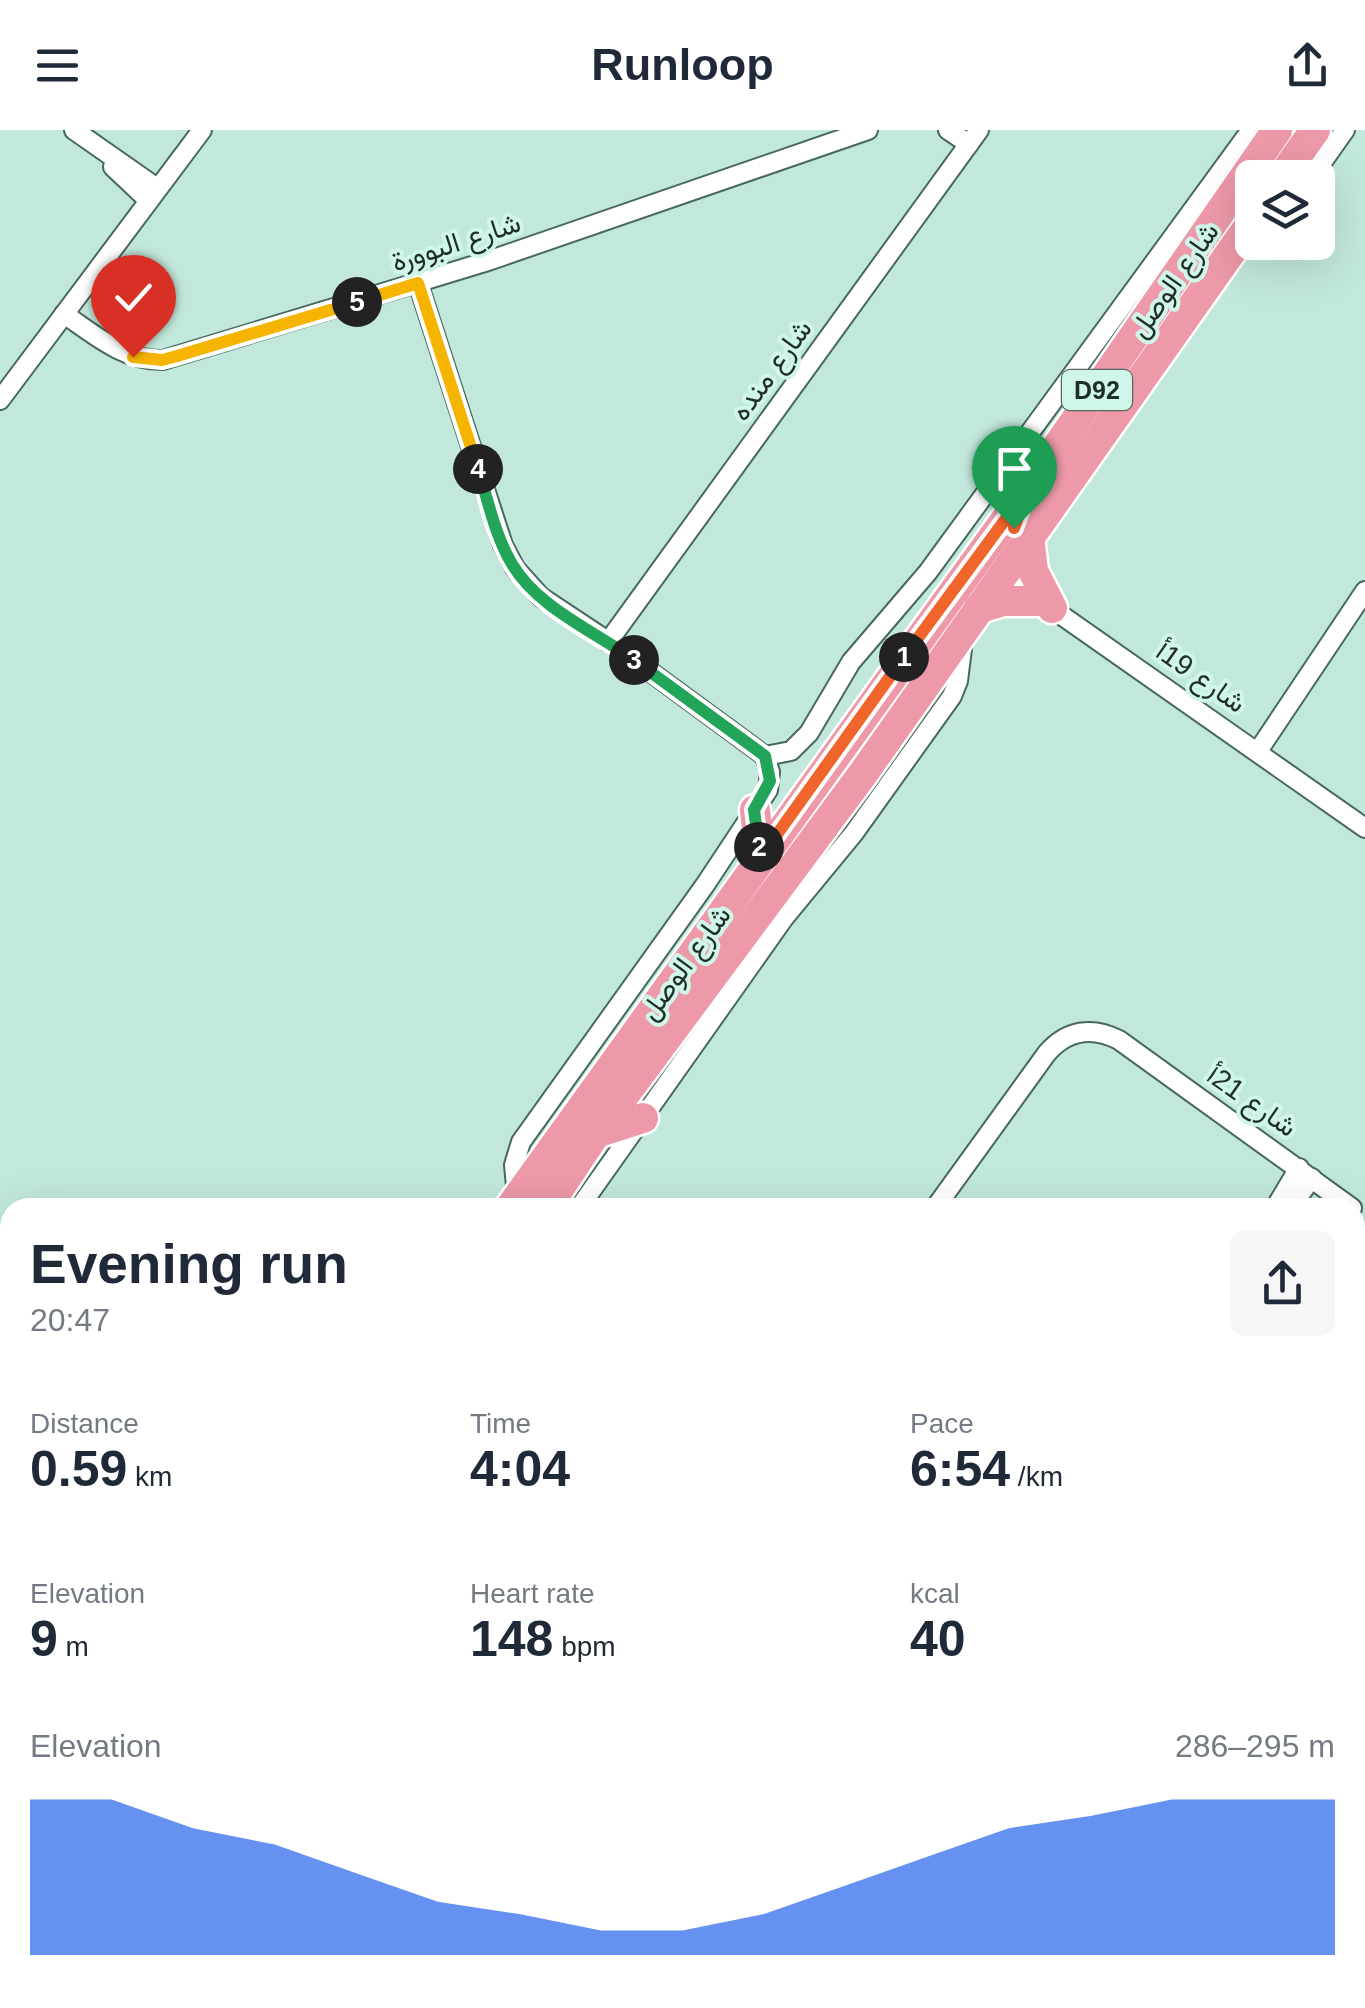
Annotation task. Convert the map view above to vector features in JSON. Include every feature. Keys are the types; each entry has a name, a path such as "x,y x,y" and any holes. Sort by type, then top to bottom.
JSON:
{"main road":[{"name":"شارع الوصل","path":"516,1198 1030,486 1276,130"},
{"path":"1284,160 1297,130"},
{"path":"1293,160 1314,130"},
{"name":"شارع الوصل","path":"553,1198 596,1133 862,775 1029,537 1235,257"},
{"path":"1001,577 989,564 1016,524 1030,486"},
{"path":"972,618 1016,600 1047,604 1033,570 1029,537"},
{"path":"754,810 760,858"},
{"path":"596,1133 642,1118"}],"street":[{"path":"74,130 152,194"},
{"path":"0,400 202,130"},
{"name":"شارع البوورة","path":"64,314 120,351 162,360 418,283 868,130"},
{"path":"948,130 974,137"},
{"path":"765,756 791,751 809,732 851,662 928,572 1251,130"},
{"path":"1324,160 1345,130"},
{"name":"شارع منده","path":"608,642 974,137"},
{"path":"418,283 508,557 522,579 541,597 765,756 770,781 705,886 521,1142 514,1164 513,1198"},
{"name":"شارع 19أ","path":"1001,577 1047,604 1365,828"},
{"path":"1253,748 1365,591"},
{"path":"586,1198 784,918 854,833 952,696 972,618"},
{"name":"شارع 21أ","path":"942,1198 1055,1044 1086,1031 1109,1034 1119,1040 1340,1198"},
{"path":"1284,1198 1306,1173"},
{"path":"1295,1198 1306,1173"}],"route":[{"path":"133,357 162,360 418,283 503,545 514,568 541,597 765,756 770,781 754,810 760,858 1030,486 1014,528"}]}
